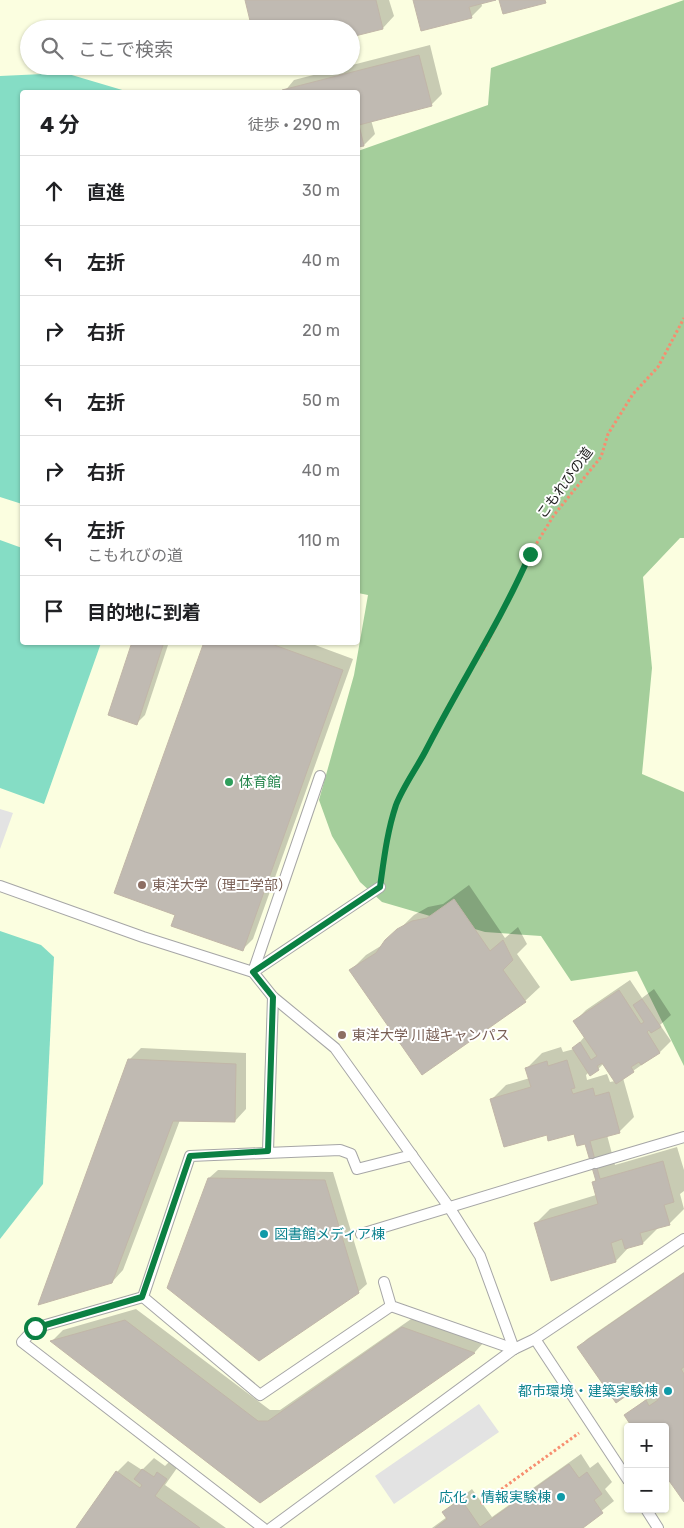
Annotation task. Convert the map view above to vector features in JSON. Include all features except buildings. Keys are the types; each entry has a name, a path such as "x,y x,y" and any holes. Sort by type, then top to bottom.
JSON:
{"lane":[{"path":"253,972 320,776"},
{"path":"0,886 143,937 253,972 273,997 335,1048 449,1208 480,1256 514,1349"},
{"path":"253,972 380,887"},
{"path":"268,1151 273,997"},
{"path":"361,1234 684,1137"},
{"path":"142,1297 190,1156 268,1151 340,1150 351,1154 357,1169 412,1155"},
{"path":"271,1528 285,1524 514,1349 535,1339 684,1239"},
{"path":"384,1282 391,1306"},
{"path":"142,1297 260,1395 391,1306"},
{"path":"142,1297 35,1328 22,1342 263,1528"},
{"path":"391,1306 514,1349"},
{"path":"535,1339 624,1474"},
{"path":"649,1513 658,1528"}],"path":[{"name":"こもれびの道","path":"380,887 386,844 397,803 449,704 488,641 512,595 530,554 554,515 601,457 608,434 633,394 658,367 684,318"},
{"path":"481,1504 592,1424"}],"shaded area":[{"name":"東洋大学 川越キャンパス","path":"0,0 684,0 684,1528 0,1528"},
{"path":"0,809 13,813 0,849"},
{"path":"479,1404 499,1432 394,1504 375,1476"}],"green space":[{"path":"684,0 684,538 680,538 643,577 652,668 642,774 684,792 684,1066 637,971 571,981 541,936 485,932 382,902 360,882 332,836 319,800 354,675 368,595 360,593 360,150 488,105 491,68"},
{"path":"72,75 122,90 20,90 20,503 0,497 0,76"},
{"path":"0,540 20,547 20,645 100,645 44,804 0,788"},
{"path":"0,931 41,945 54,957 43,1184 0,1239"}],"place":[{"name":"体育館","path":"229,782"},
{"name":"東洋大学（理工学部）","path":"142,885"},
{"name":"東洋大学 川越キャンパス","path":"342,1035"},
{"name":"図書館メディア棟","path":"264,1234"},
{"name":"都市環境・建築実験棟","path":"668,1391"},
{"name":"応化・情報実験棟","path":"561,1497"}],"route":[{"path":"35,1328 142,1297 190,1156 268,1151 273,997 253,972 380,887 386,844 397,803 449,704 484,649 512,595 530,554"}]}
